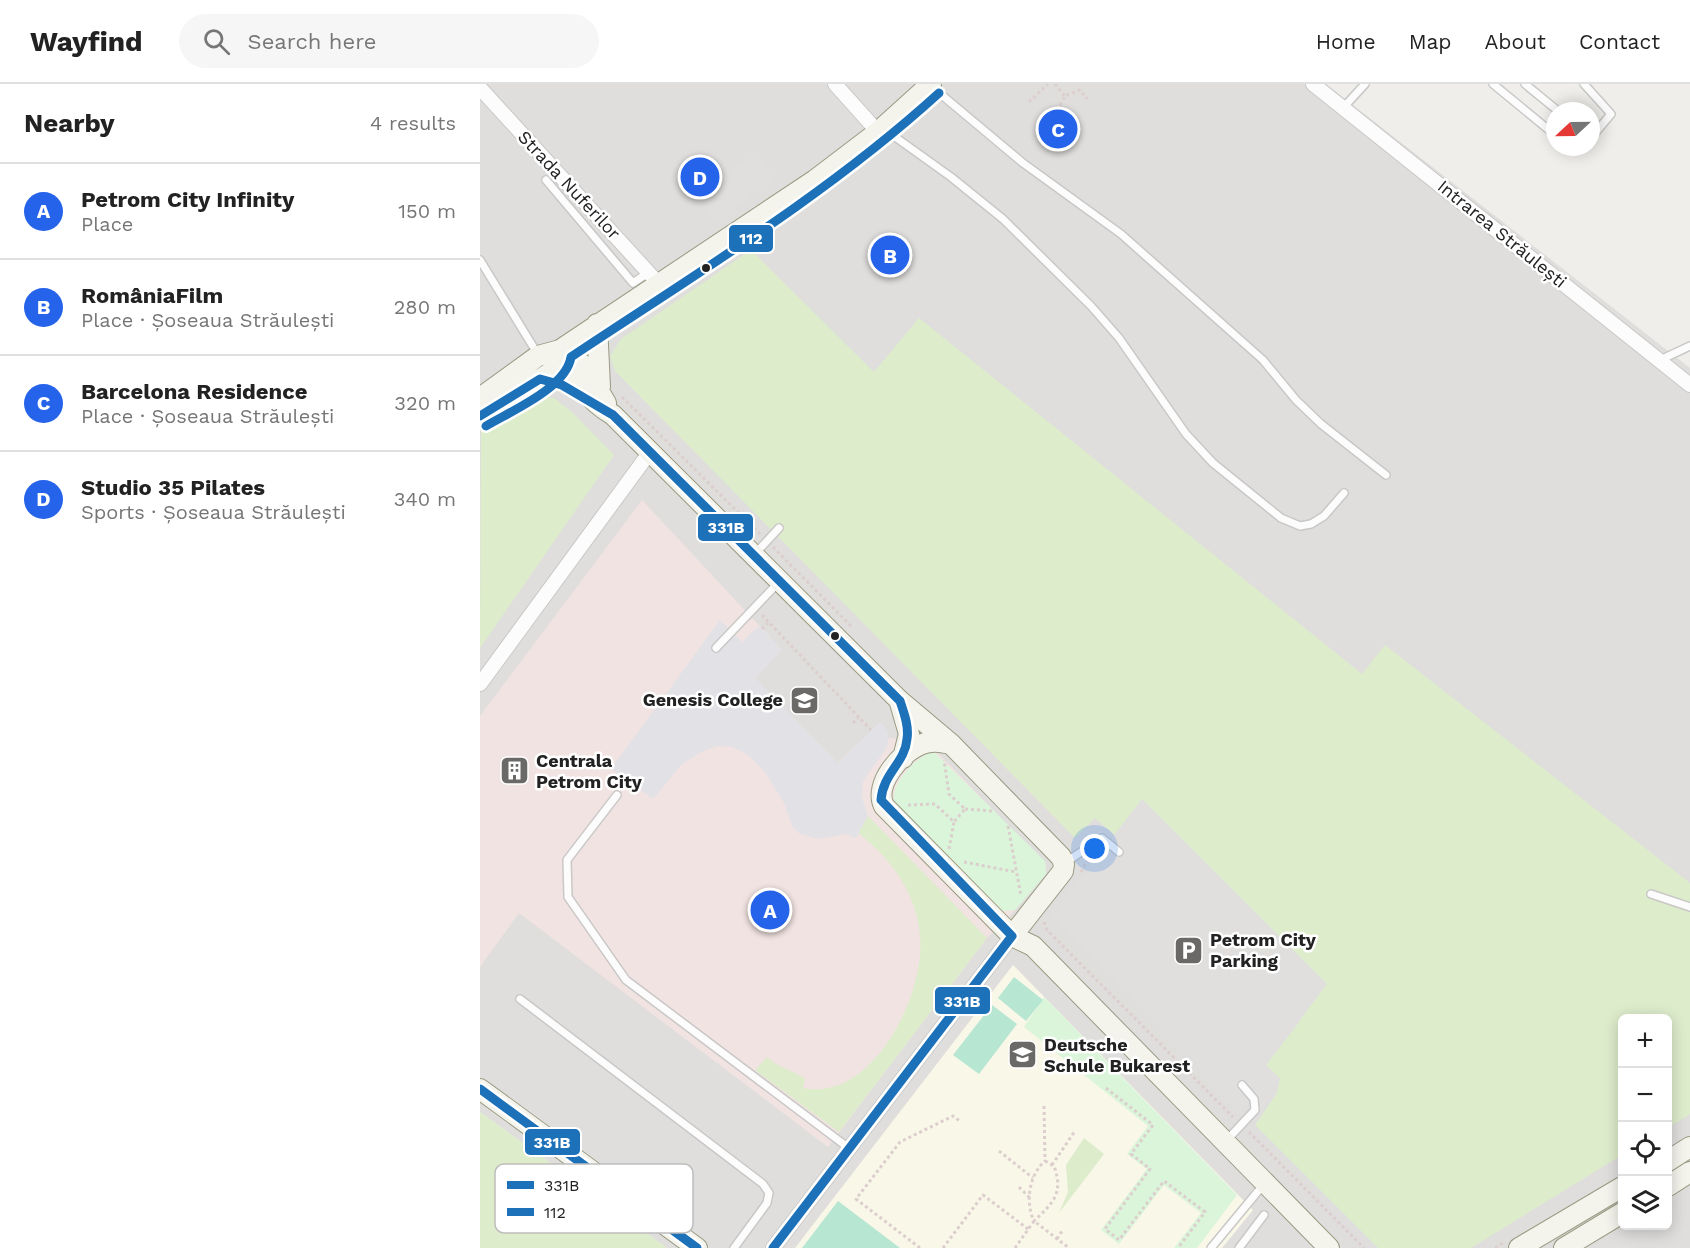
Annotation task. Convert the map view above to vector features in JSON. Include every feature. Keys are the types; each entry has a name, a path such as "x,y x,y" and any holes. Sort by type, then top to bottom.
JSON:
{"street":[{"path":"835,84 880,130"},
{"path":"481,396 538,356 560,350 597,324 654,277 792,196 880,130 931,84"},
{"name":"Intrarea Străulești","path":"1313,84 1690,385"},
{"name":"Strada Nuferilor","path":"480,88 654,277"},
{"path":"597,324 598,399"},
{"path":"480,416 540,379 558,363 560,350"},
{"path":"560,350 580,387 598,399 947,748 1051,844 1064,864 1063,871 773,1248"},
{"path":"540,379 598,399"},
{"path":"480,684 650,452"},
{"path":"900,701 909,734 903,758"},
{"path":"947,748 934,741 921,744 903,758 881,785 881,800 884,806 1012,936 1032,946 1329,1248"},
{"path":"480,1089 583,1164"},
{"path":"1672,1158 1690,1147"},
{"path":"1672,1183 1690,1172"},
{"path":"1530,1245 1618,1190"},
{"path":"1564,1248 1618,1216"},
{"path":"677,1233 698,1248"}],"lane":[{"path":"931,84 1023,163 1121,234 1263,360 1296,400 1321,424 1386,475"},
{"path":"1343,108 1365,84"},
{"path":"1493,84 1546,128"},
{"path":"1526,84 1547,102"},
{"path":"1584,84 1611,114 1600,127"},
{"path":"880,130 951,177 1003,219 1091,306 1112,330 1159,392 1186,434 1213,463 1281,518 1300,525 1311,524 1324,516 1344,493"},
{"path":"546,180 633,283 654,277"},
{"path":"480,260 538,356"},
{"path":"1660,360 1690,346"},
{"path":"754,555 779,528"},
{"path":"716,648 780,581"},
{"path":"617,795 567,860 568,897 626,980 850,1149"},
{"path":"1064,864 1102,838 1119,852"},
{"path":"1651,894 1690,907"},
{"path":"520,999 763,1184 769,1193 767,1203 734,1248"},
{"path":"1226,1141 1255,1110 1254,1099 1242,1085"},
{"path":"1212,1248 1265,1182"},
{"path":"1239,1248 1264,1215"}],"path":[{"path":"1029,102 1048,84"},
{"path":"1055,84 1065,96"},
{"path":"1064,120 1057,111 1065,96 1080,90 1087,99"},
{"path":"761,616 872,730"},
{"path":"762,629 768,623"},
{"path":"853,723 860,717"},
{"path":"947,748 949,794 965,809 1002,811"},
{"path":"904,806 935,804 954,822"},
{"path":"947,859 954,822 965,809"},
{"path":"1006,815 1023,907"},
{"path":"958,861 1016,872"},
{"path":"1047,930 1364,1248"},
{"path":"1106,1088 1153,1125 1131,1154 1150,1169 1105,1229 1119,1240 1164,1181 1205,1212 1178,1248"},
{"path":"1044,1106 1045,1161 1037,1168 1029,1197 1034,1221 1069,1248"},
{"path":"920,1248 856,1199 900,1142 953,1116 962,1122"},
{"path":"1052,1165 1075,1131"},
{"path":"999,1151 1033,1178"},
{"path":"1015,1248 1034,1221 1059,1194 1058,1176 1052,1165 1045,1161"},
{"path":"1019,1186 1029,1197"},
{"path":"943,1248 983,1195 1028,1229"},
{"path":"1057,1239 1062,1231"}],"shaded area":[{"path":"480,84 1326,84 1690,368 1690,1248 667,1248 646,1233 693,1233 693,1164 552,1164 480,1112"},
{"path":"755,153 773,178 717,222 698,200"},
{"path":"642,500 782,650 755,678 837,763 866,736 912,740 939,754 1046,865 1046,874 987,938 828,1147 519,913 480,967 480,716"},
{"path":"720,620 742,642 759,626 782,650 755,678 838,763 880,722 886,728 889,737 887,747 863,781 862,798 868,816 856,838 845,834 818,839 800,834 792,826 784,803 765,772 747,754 732,747 718,746 703,751 682,764 653,799 611,769"},
{"name":"Petrom City Parking","path":"1142,799 1327,984 1266,1065 1280,1078 1277,1093 1260,1114 1248,1103 1241,1110 1051,916"},
{"name":"Deutsche Schule Bukarest","path":"1013,965 1253,1210 1222,1248 795,1248"},
{"path":"1672,1211 1678,1220 1672,1224"},
{"path":"1631,1230 1661,1230 1630,1248 1600,1248"}],"green space":[{"path":"751,250 874,372 919,318 1362,674 1385,645 1690,883 1690,1114 1672,1125 1672,1014 1618,1014 1618,1157 1471,1248 1378,1248 1255,1125 1277,1093 1266,1065 1300,1021 1142,800 1115,835 1095,818 1075,838 615,371 610,356 621,339"},
{"path":"535,397 554,398 572,412 614,455 480,648 481,430"},
{"path":"934,752 1045,861 1046,874 1015,910 1003,911 894,801 897,786 906,771 920,758"},
{"path":"868,816 987,938 839,1132 755,1070 767,1057 805,1078 803,1088 828,1088 851,1079 872,1062 890,1039 904,1014 920,960 918,921 914,906 900,878 881,854 858,833"},
{"path":"1014,977 1043,1000 1026,1021 998,998"},
{"path":"1044,997 1237,1195 1197,1248 1174,1248 1201,1213 1164,1185 1119,1244 1101,1230 1147,1169 1127,1154 1148,1126 1024,1027"},
{"path":"992,1005 1017,1024 979,1074 953,1055"},
{"path":"480,1112 552,1164 495,1164 495,1233 646,1233 667,1248 480,1248"},
{"path":"1084,1138 1104,1154 1059,1213 1068,1192 1066,1165"},
{"path":"838,1201 900,1248 802,1248"}],"transit line":[{"name":"112","path":"486,426 536,398 559,379 571,357 807,199 896,130 939,93"},
{"name":"331B","path":"480,416 540,379 562,385 613,415 900,701 906,720 907,739 902,755 886,782 881,800 1012,936 773,1248"},
{"name":"331B","path":"480,1089 582,1164"},
{"name":"331B","path":"677,1233 697,1248"}],"place":[{"name":"Barcelona Residence","path":"1058,129"},
{"name":"Studio 35 Pilates","path":"700,177"},
{"name":"RomâniaFilm","path":"890,255"},
{"name":"Genesis College","path":"804,700"},
{"name":"Centrala Petrom City","path":"515,771"},
{"name":"Petrom City Infinity","path":"770,910"},
{"name":"Petrom City Parking","path":"1189,950"},
{"name":"Deutsche Schule Bukarest","path":"1023,1055"}]}
